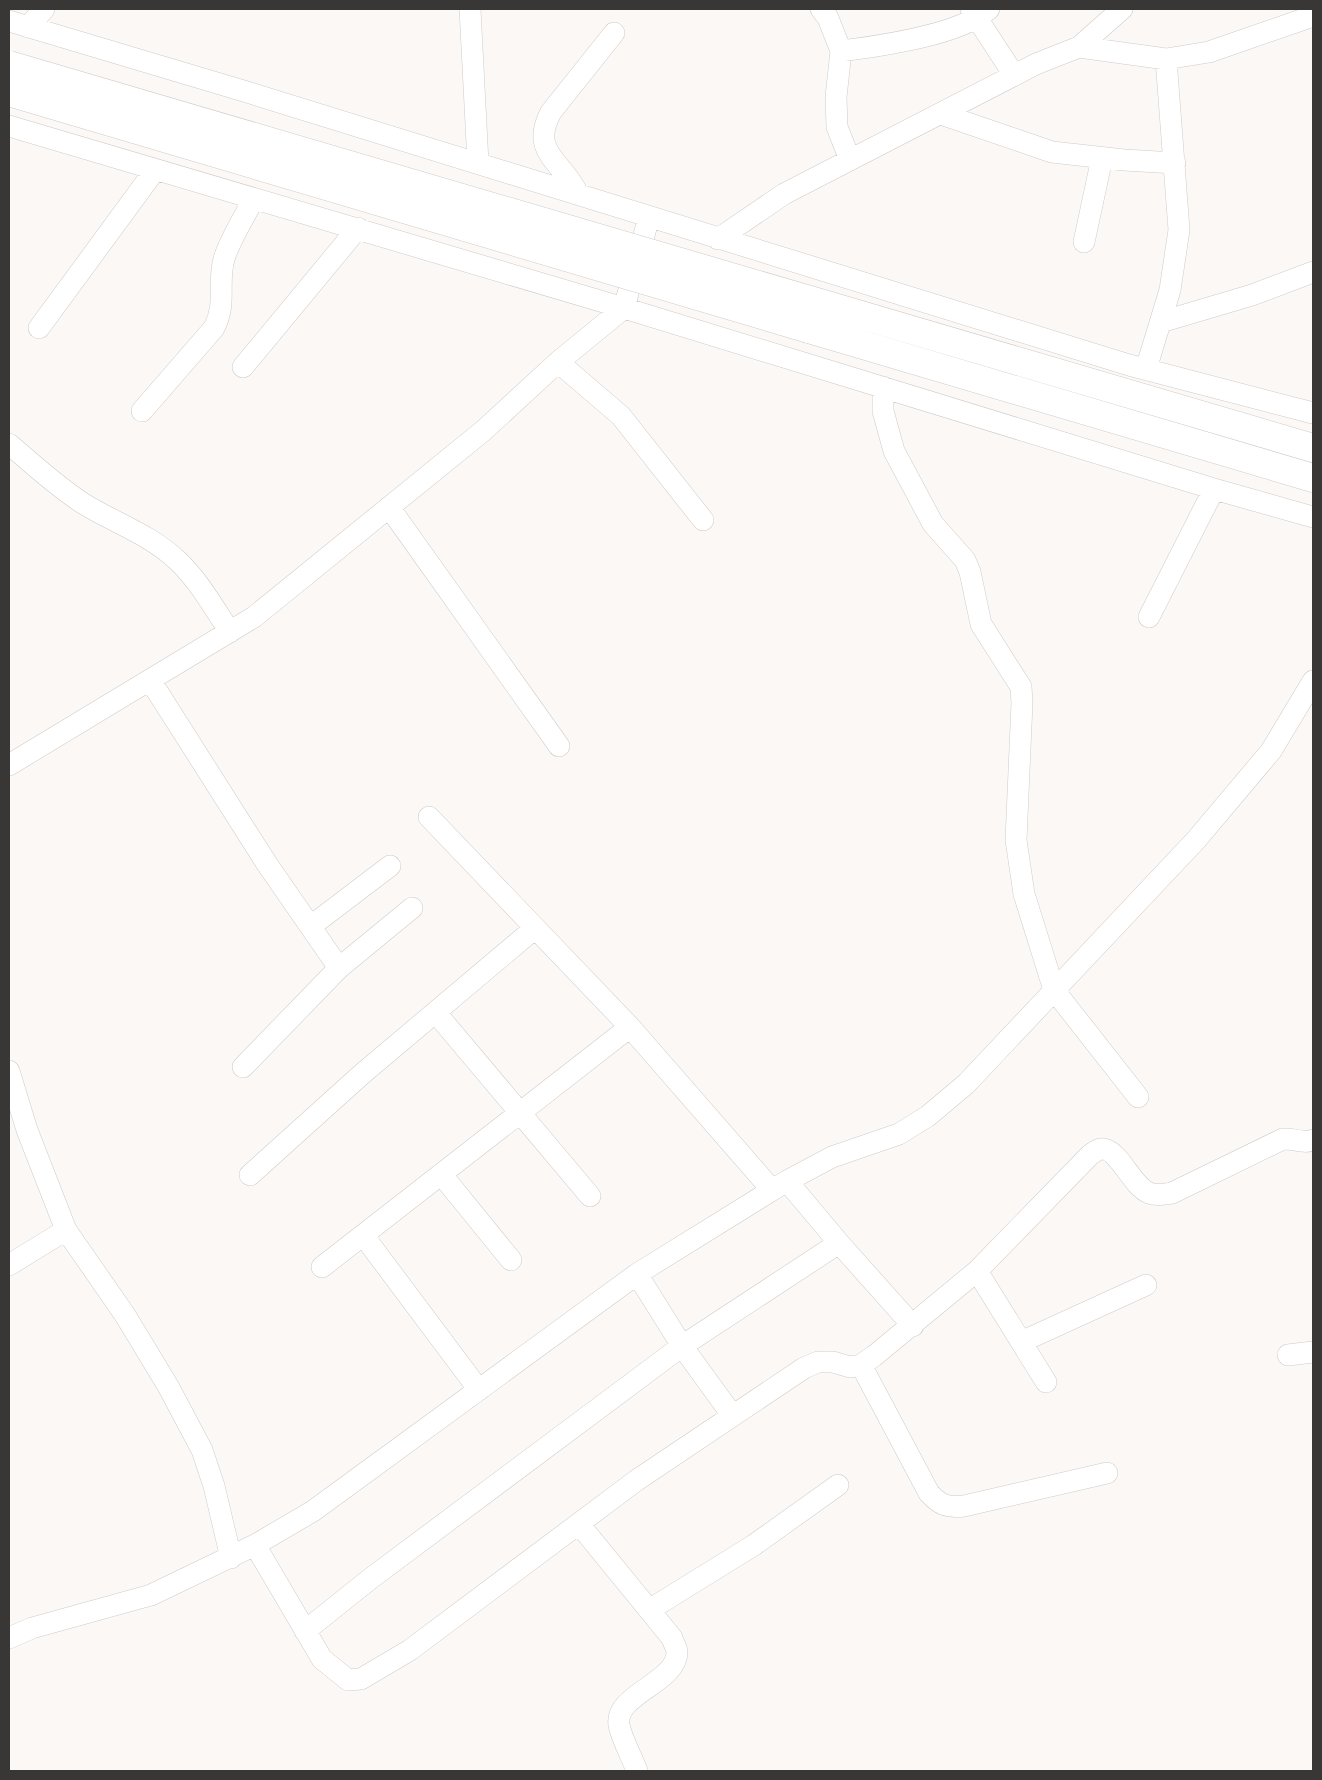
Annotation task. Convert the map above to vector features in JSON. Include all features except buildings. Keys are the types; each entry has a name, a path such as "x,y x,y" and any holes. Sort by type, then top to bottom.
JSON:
{"highway":[{"path":"9,65 1313,448"},
{"path":"9,92 1313,478"}],"street":[{"path":"18,24 44,9"},
{"path":"470,9 478,163"},
{"path":"822,9 828,18 841,50 836,97 837,127 850,160"},
{"path":"718,239 784,194 1014,75 1079,47 1122,9"},
{"path":"841,50 886,45 980,12 1014,75"},
{"path":"1079,47 1166,60 1210,52 1313,16"},
{"path":"18,24 478,163 718,239 1146,369 1313,413"},
{"path":"578,194 567,176 553,162 543,140 544,125 551,112 614,33"},
{"path":"1146,369 1170,290 1179,230 1166,60"},
{"path":"941,114 1052,152 1102,158 1175,163"},
{"path":"9,126 253,200 358,228 1214,489 1313,517"},
{"path":"1084,242 1102,158"},
{"path":"39,328 155,170"},
{"path":"142,411 214,328 221,315 221,276 224,258 253,200"},
{"path":"9,765 254,617 483,431 558,362 624,308 649,217"},
{"path":"243,367 358,228"},
{"path":"1161,322 1252,295 1313,272"},
{"path":"558,362 621,416 703,520"},
{"path":"883,387 883,411 894,451 933,524 965,560 970,572 982,624 1021,687 1022,703 1016,840 1018,865 1024,894 1054,990 1138,1097"},
{"path":"9,444 54,484 85,505 152,541 178,561 230,632"},
{"path":"1149,617 1214,489"},
{"path":"390,507 559,746"},
{"path":"150,680 262,856 339,968"},
{"path":"9,1638 32,1628 151,1595 255,1545 313,1511 637,1274 780,1186 832,1157 899,1134 928,1116 966,1084 1196,840 1271,751 1313,681"},
{"path":"429,817 780,1186 839,1242 913,1326"},
{"path":"311,926 390,866"},
{"path":"243,1066 339,968 412,908"},
{"path":"250,1175 362,1074 534,928"},
{"path":"436,1013 590,1196"},
{"path":"322,1267 630,1027"},
{"path":"9,1071 27,1130 66,1230 125,1315 168,1386 202,1450 214,1486 231,1558"},
{"path":"255,1545 322,1660 335,1672 348,1680 361,1679 410,1650 637,1480 804,1368 818,1362 833,1362 850,1367 861,1365 913,1326 977,1271 1090,1155 1098,1150 1104,1149 1111,1152 1139,1186 1148,1193 1157,1195 1172,1194 1283,1139 1291,1138 1302,1142 1313,1140"},
{"path":"441,1174 511,1260"},
{"path":"9,1265 66,1230"},
{"path":"363,1235 479,1390"},
{"path":"305,1631 370,1579 682,1346 839,1242"},
{"path":"977,1271 1046,1382"},
{"path":"637,1274 682,1346 732,1415"},
{"path":"1021,1342 1146,1285"},
{"path":"1288,1355 1313,1352"},
{"path":"861,1365 929,1493 939,1503 951,1508 964,1506 1107,1473"},
{"path":"649,1610 754,1545 838,1485"},
{"path":"579,1524 672,1638 677,1652 672,1664 661,1678 629,1701 622,1711 619,1723 637,1771"}]}
